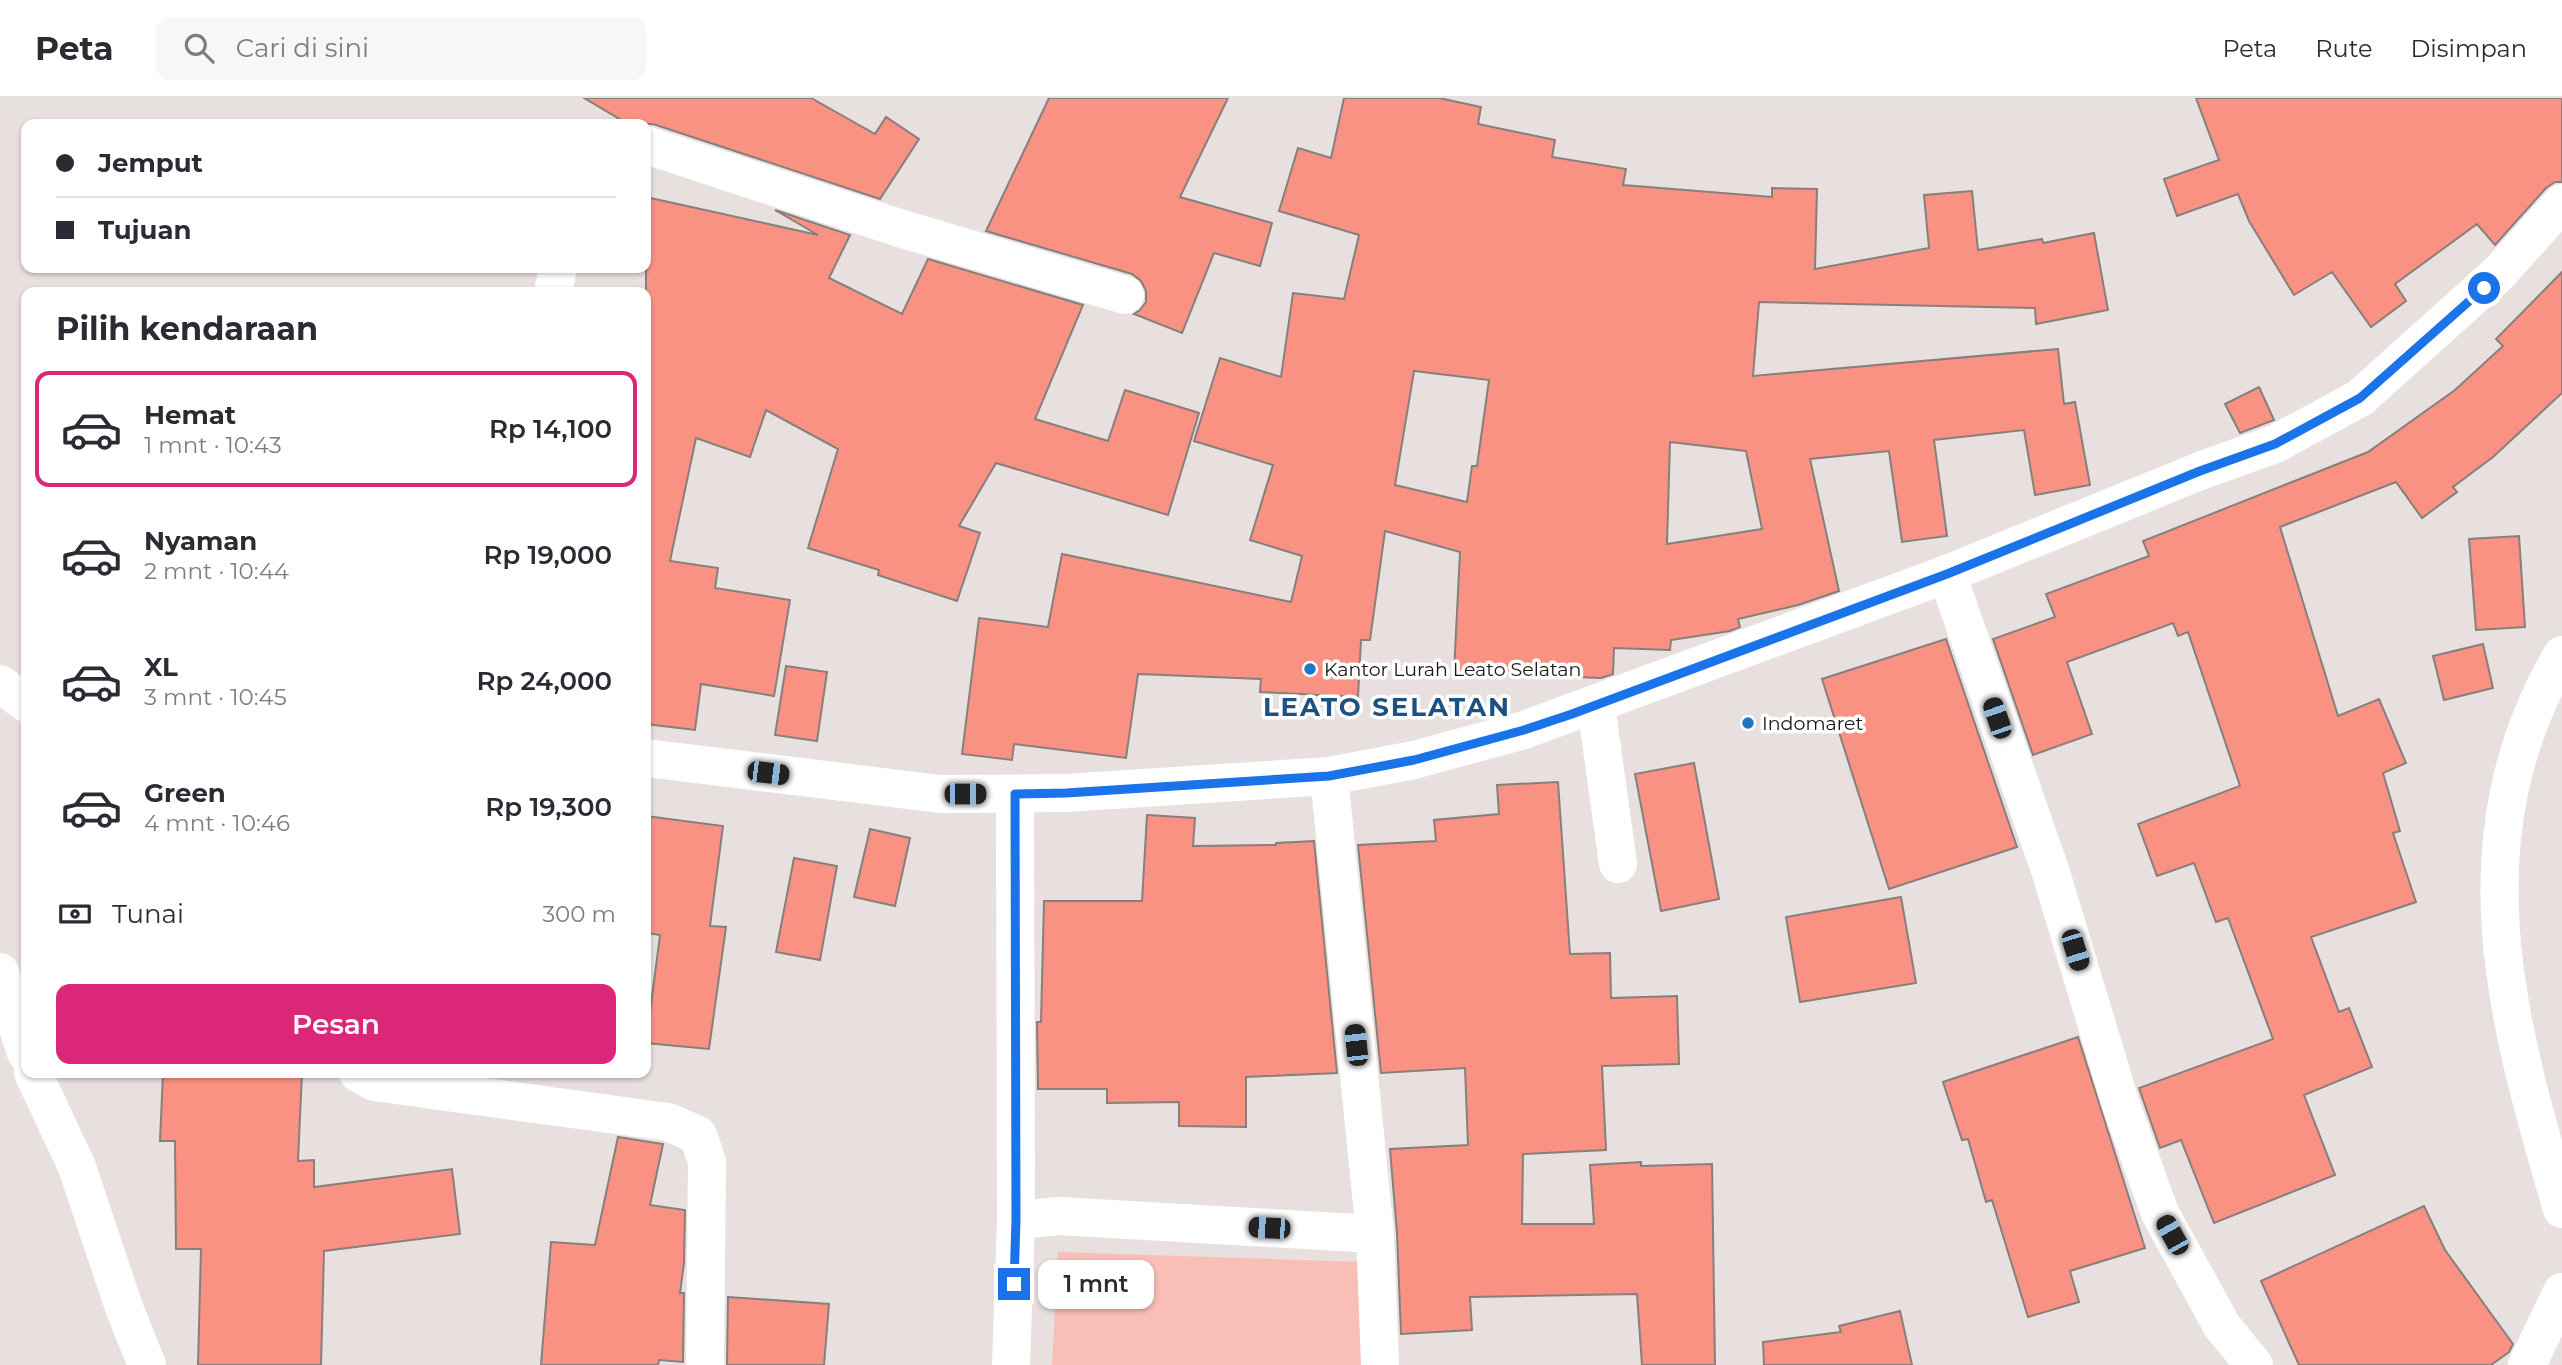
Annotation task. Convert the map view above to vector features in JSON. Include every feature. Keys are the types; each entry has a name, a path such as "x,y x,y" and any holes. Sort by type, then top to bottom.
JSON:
{"main road":[{"path":"651,147 896,227 1125,295"},
{"path":"651,759 940,794 1079,793 1329,776 1414,760 1524,730 1947,574 2200,471 2275,444 2360,398 2499,273 2562,203"},
{"path":"1947,574 2051,873 2121,1105 2160,1213 2222,1326 2254,1365"},
{"path":"2562,655 2526,727 2508,786 2498,882 2504,971 2531,1104 2562,1209"},
{"path":"0,684 21,699"},
{"path":"1596,705 1618,864"},
{"path":"1329,776 1375,1234 1380,1365"},
{"path":"1011,1365 1016,1220 1015,794"},
{"path":"0,972 21,1029"},
{"path":"35,1078 77,1167 120,1297 147,1365"},
{"path":"367,1078 374,1082 668,1122 698,1135 707,1162 705,1365"},
{"path":"1016,1220 1059,1216 1375,1234"},
{"path":"2527,1365 2562,1292"}],"shaded area":[{"path":"1058,1252 1360,1262 1361,1365 1052,1365"}],"building":[{"path":"584,98 811,98 875,134 886,117 919,139 880,199 651,124 651,119 620,119"},
{"path":"1049,98 1228,98 1180,197 1272,223 1260,266 1214,253 1182,333 1134,314 1146,302 1146,291 1141,281 1132,274 986,231"},
{"path":"1344,98 1439,98 1481,107 1478,124 1555,140 1552,157 1626,169 1623,185 1772,197 1772,188 1817,189 1815,269 1929,248 1924,195 1972,191 1978,250 2042,239 2043,243 2094,233 2108,310 2036,324 2035,308 1759,302 1753,376 2058,349 2064,404 2075,402 2090,485 2035,495 2024,430 1934,440 1947,536 1902,542 1889,451 1810,459 1839,591 1798,605 1738,619 1740,627 1730,631 1671,640 1670,650 1614,648 1613,674 1601,678 1454,672 1460,552 1385,531 1370,640 1361,640 1358,697 1260,692 1261,679 1138,674 1126,758 1014,744 1012,760 962,754 979,618 1048,627 1062,554 1291,602 1302,556 1250,540 1273,465 1194,441 1220,358 1281,377 1293,293 1344,299 1359,235 1279,211 1298,148 1331,158","holes":["1414,371 1489,380 1477,466 1472,466 1467,502 1395,485","1670,442 1746,451 1762,529 1667,544"]},
{"path":"2196,98 2562,98 2562,182 2555,182 2546,188 2495,245 2477,224 2395,284 2406,301 2371,327 2332,272 2294,295 2249,221 2238,194 2177,216 2164,179 2219,160"},
{"path":"651,198 818,235 775,210 850,235 829,278 902,314 928,259 1083,305 1035,419 1108,441 1125,390 1199,413 1168,515 996,463 959,526 980,533 957,601 878,575 879,570 808,548 838,449 766,410 750,457 696,438 670,561 718,568 715,588 790,600 774,696 701,684 695,730 651,725 651,287 646,287 646,273 651,273"},
{"path":"2562,272 2562,393 2493,457 2453,487 2457,492 2422,518 2396,482 2280,527 2338,716 2379,699 2406,763 2383,773 2400,831 2393,833 2416,902 2311,937 2339,1012 2349,1008 2372,1067 2304,1095 2335,1175 2214,1223 2181,1140 2160,1148 2139,1088 2273,1039 2228,918 2216,922 2194,863 2157,876 2138,824 2240,786 2188,632 2178,636 2173,623 2067,662 2092,734 2033,755 1993,639 2055,617 2046,594 2149,556 2143,541 2368,452 2455,390 2503,346 2496,339"},
{"path":"2259,387 2274,420 2240,433 2225,404"},
{"path":"2519,536 2525,627 2476,630 2469,539"},
{"path":"1946,639 2017,847 1889,889 1822,679"},
{"path":"2483,644 2493,688 2444,700 2433,656"},
{"path":"786,666 827,672 817,741 775,735"},
{"path":"1694,763 1719,899 1661,911 1635,774"},
{"path":"1558,782 1570,954 1610,953 1611,998 1677,996 1679,1064 1602,1066 1606,1150 1523,1154 1522,1224 1594,1224 1590,1165 1641,1162 1641,1166 1712,1164 1715,1365 1642,1365 1637,1294 1470,1297 1472,1330 1401,1334 1390,1149 1468,1145 1465,1068 1381,1073 1358,845 1436,841 1434,820 1499,814 1497,785"},
{"path":"1147,815 1195,818 1193,846 1276,845 1314,841 1337,1073 1246,1077 1246,1127 1179,1126 1179,1102 1107,1103 1107,1089 1038,1089 1037,1022 1041,1022 1044,901 1142,901"},
{"path":"651,817 723,826 710,926 726,927 709,1049 651,1043 651,1004 660,935 651,934"},
{"path":"870,829 910,838 895,906 854,897"},
{"path":"794,858 837,866 820,960 776,952"},
{"path":"1901,897 1916,983 1800,1002 1786,917"},
{"path":"2078,1037 2145,1248 2070,1271 2079,1302 2028,1317 1992,1200 1986,1202 1968,1139 1962,1140 1943,1082"},
{"path":"163,1078 302,1078 298,1161 314,1160 314,1187 452,1169 460,1234 324,1251 321,1365 198,1365 201,1249 176,1249 175,1141 160,1141"},
{"path":"618,1137 663,1144 650,1205 685,1210 684,1263 680,1293 684,1293 683,1362 659,1360 658,1365 541,1365 551,1242 595,1245"},
{"path":"2424,1206 2445,1250 2513,1344 2509,1352 2491,1365 2299,1365 2261,1281"},
{"path":"728,1297 829,1304 824,1365 727,1365"},
{"path":"1900,1311 1912,1365 1764,1365 1763,1342 1841,1332 1839,1326"}],"place":[{"name":"Kantor Lurah Leato Selatan","path":"1310,669"},
{"name":"Indomaret","path":"1748,723"}],"district":[{"name":"LEATO SELATAN","path":"1387,707"}],"route":[{"path":"1014,1284 1015,794 1196,786 1329,776 1414,760 1572,714 1947,574 2200,471 2275,444 2360,398 2484,288"}]}
